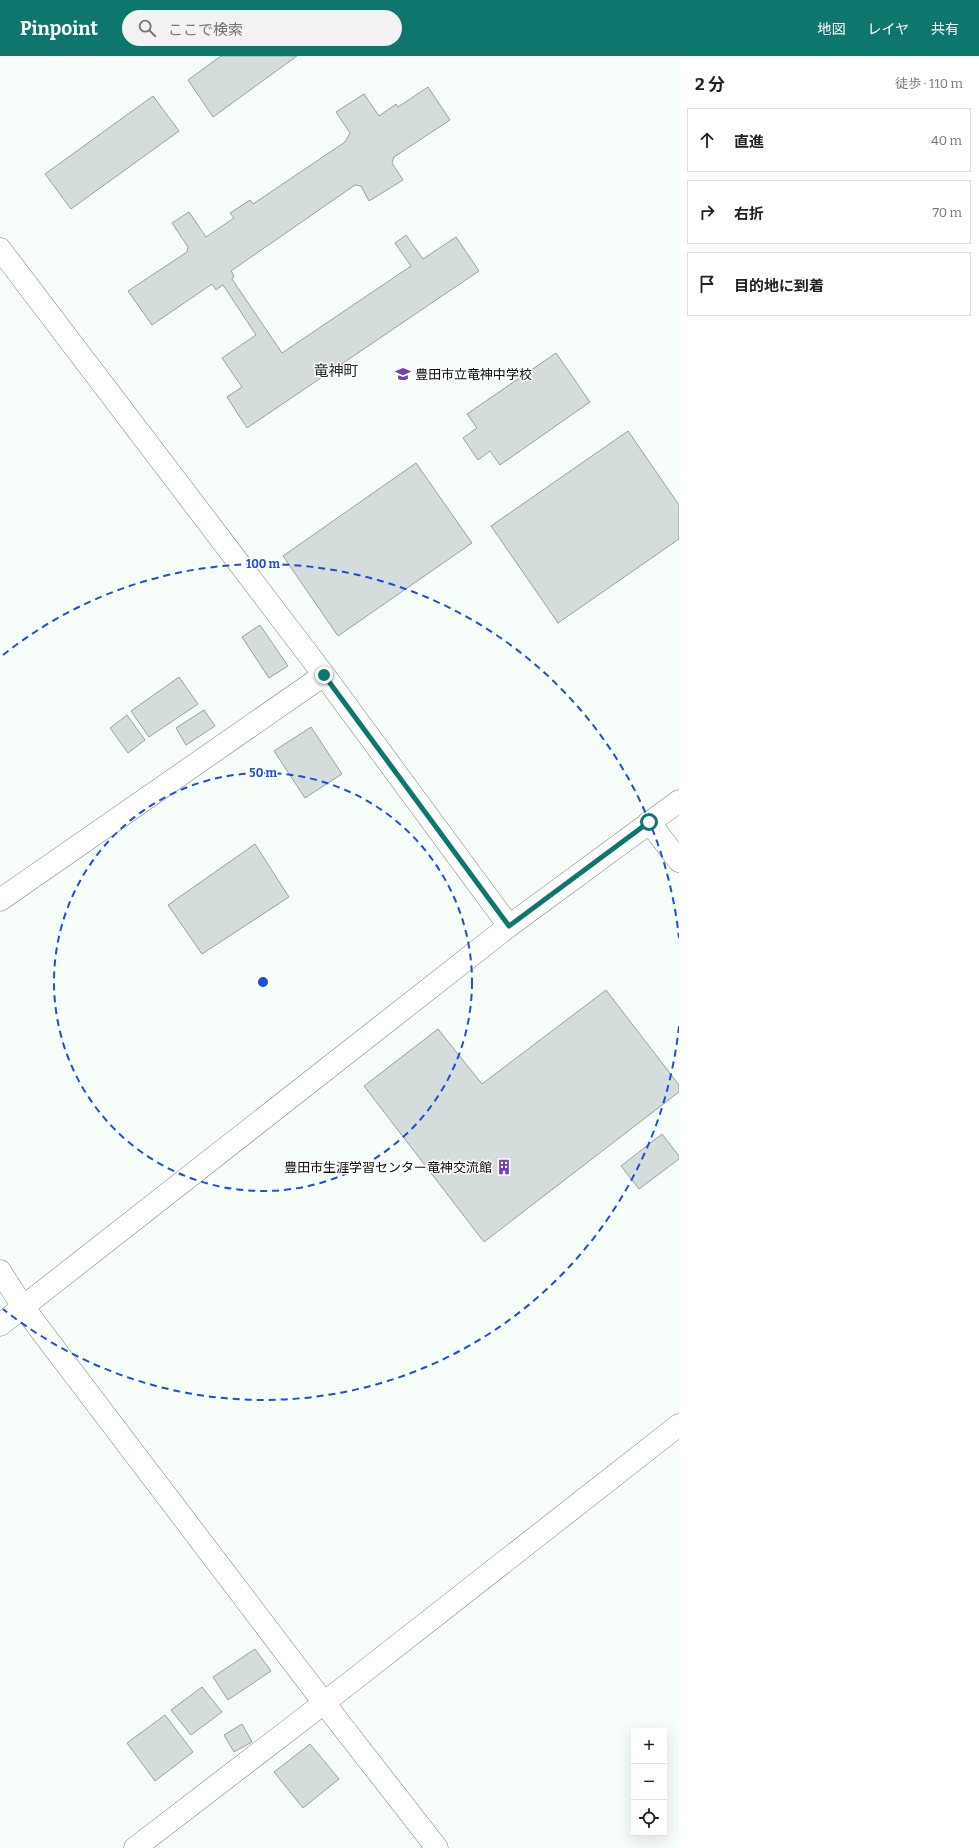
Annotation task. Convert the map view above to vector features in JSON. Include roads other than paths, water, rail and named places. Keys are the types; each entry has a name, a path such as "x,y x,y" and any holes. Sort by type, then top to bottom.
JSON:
{"street":[{"path":"0,249 324,675 509,926"},
{"path":"0,900 324,675"},
{"path":"0,1324 509,926 679,801"},
{"path":"649,822 679,861"},
{"path":"0,1271 23,1307 324,1703 437,1848"},
{"path":"135,1848 324,1703 679,1425"}],"place":[{"name":"豊田市立竜神中学校","path":"403,374"},
{"name":"豊田市生涯学習センター竜神交流館","path":"504,1167"}],"district":[{"name":"竜神町","path":"336,371"}]}
